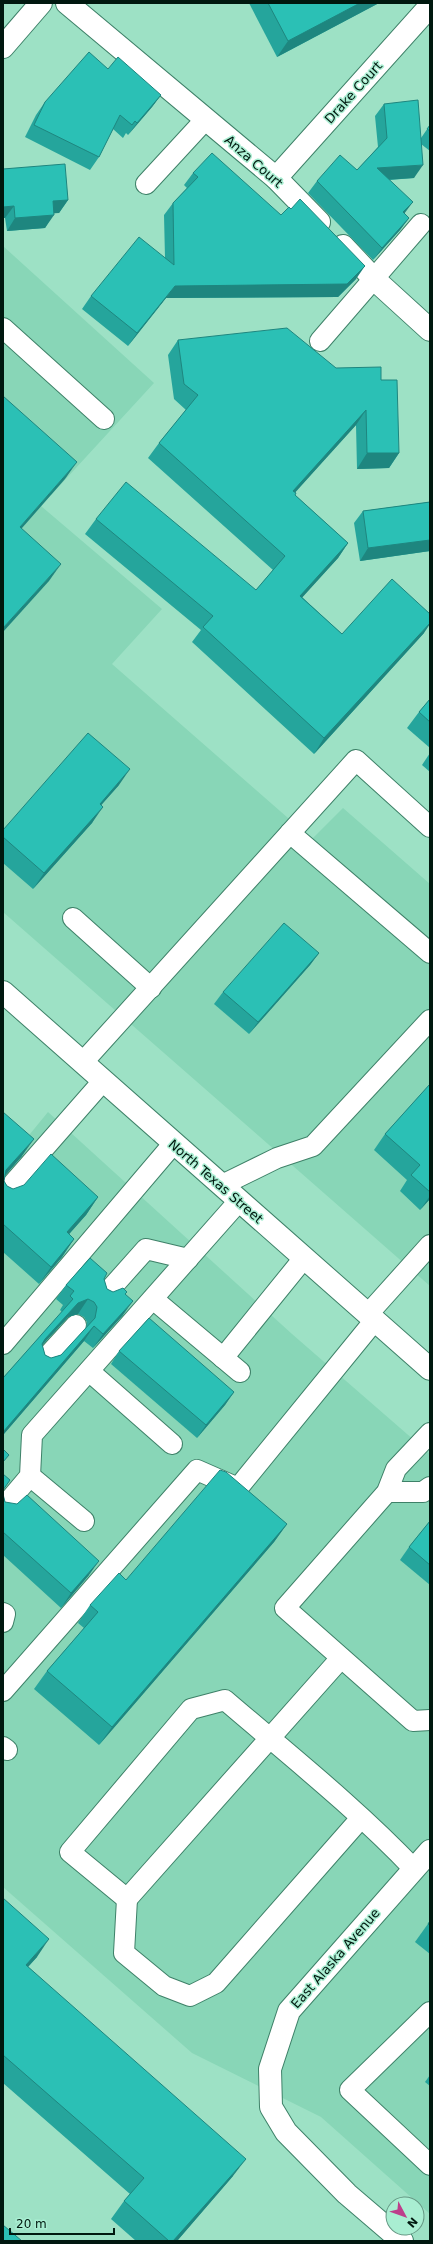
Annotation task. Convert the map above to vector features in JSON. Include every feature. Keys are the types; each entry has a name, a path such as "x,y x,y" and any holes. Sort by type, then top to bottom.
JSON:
{"street":[{"path":"3,47 41,3"},
{"name":"Anza Court","path":"67,3 276,178 374,279 430,330"},
{"name":"Drake Court","path":"276,178 430,6"},
{"name":"North Texas Street","path":"3,992 430,1369"},
{"name":"East Alaska Avenue","path":"402,2241 347,2194 286,2132 271,2107 270,2069 289,2011 430,1851"}],"lane":[{"path":"146,184 205,120"},
{"path":"320,341 421,224"},
{"path":"3,328 104,419"},
{"path":"83,1062 356,760 430,827"},
{"path":"290,833 430,953"},
{"path":"73,918 151,988"},
{"path":"222,1185 278,1158 313,1146 430,1020"},
{"path":"3,1195 104,1081"},
{"path":"24,1139 40,1153"},
{"path":"3,1344 174,1143"},
{"path":"3,1508 30,1476 32,1434 239,1201"},
{"path":"3,1691 197,1470 238,1488 430,1245"},
{"path":"105,1295 146,1249 188,1259"},
{"path":"223,1358 304,1258"},
{"path":"153,1299 240,1372"},
{"path":"43,1361 76,1325"},
{"path":"89,1371 172,1444"},
{"path":"421,1721 341,1658 285,1608 387,1492 396,1469 430,1433"},
{"path":"30,1476 84,1521"},
{"path":"387,1492 428,1492"},
{"path":"3,1613 5,1614 3,1622"},
{"path":"341,1658 127,1899 124,1953 164,1986 190,1996 216,1983 360,1818"},
{"path":"127,1899 70,1852 190,1709 225,1700 360,1818 414,1869"},
{"path":"430,2012 350,2090 430,2165"}],"shaded area":[{"path":"3,246 154,383 41,506 162,609 112,664 312,839 343,808 430,884 430,1286 3,912"},
{"path":"48,1112 292,1334 430,1454 430,2214 425,2210 425,2196 410,2196 321,2117 192,2053 3,1887 3,1167"}],"building":[{"path":"268,3 360,3 288,41"},
{"path":"89,52 108,69 118,57 161,95 137,123 135,121 132,125 120,115 99,157 34,125 45,102"},
{"path":"418,100 423,165 377,168 413,202 403,212 409,218 382,248 317,181 340,155 357,170 387,138 384,104"},
{"path":"212,153 281,215 289,207 291,209 300,199 365,266 347,284 175,286 137,333 91,296 139,237 174,265 173,203 198,177 193,173"},
{"path":"65,164 68,200 53,201 54,215 15,218 14,206 3,207 3,169"},
{"path":"287,328 336,368 381,367 381,380 397,380 399,453 367,453 366,410 293,491 296,493 295,495 348,543 300,596 342,634 392,579 430,614 430,623 324,738 203,627 213,616 96,519 126,482 256,590 285,556 159,443 198,395 184,384 178,340"},
{"path":"3,396 77,462 20,527 61,564 3,628"},
{"path":"430,502 430,540 368,548 363,511"},
{"path":"430,699 430,722 419,712"},
{"path":"88,733 130,769 100,804 103,807 44,873 3,837 3,830"},
{"path":"284,923 319,953 258,1022 223,992"},
{"path":"430,1084 430,1192 411,1175 420,1165 385,1134"},
{"path":"3,1112 34,1139 6,1170 4,1181 7,1186 13,1189 24,1185 51,1154 98,1197 67,1232 74,1239 51,1267 3,1224"},
{"path":"90,1258 107,1273 104,1279 107,1289 113,1292 123,1288 127,1292 125,1294 133,1301 103,1334 94,1326 3,1432 3,1378 73,1299 70,1296 74,1291 66,1285","holes":["88,1299 94,1302 97,1307 95,1318 61,1355 51,1358 45,1355 42,1344 45,1339 78,1303"]},
{"path":"149,1318 234,1392 206,1425 119,1351"},
{"path":"3,1449 9,1455 3,1462"},
{"path":"220,1470 226,1472 287,1524 112,1727 47,1671 98,1612 90,1605 119,1573 126,1580"},
{"path":"3,1474 10,1480 3,1490"},
{"path":"3,1494 5,1502 17,1504 27,1495 99,1561 71,1593 3,1532"},
{"path":"430,1521 430,1565 409,1547"},
{"path":"3,1898 49,1939 26,1965 246,2159 173,2241 169,2241 124,2201 144,2178 3,2055"},
{"path":"3,2225 22,2241 3,2241"}]}
